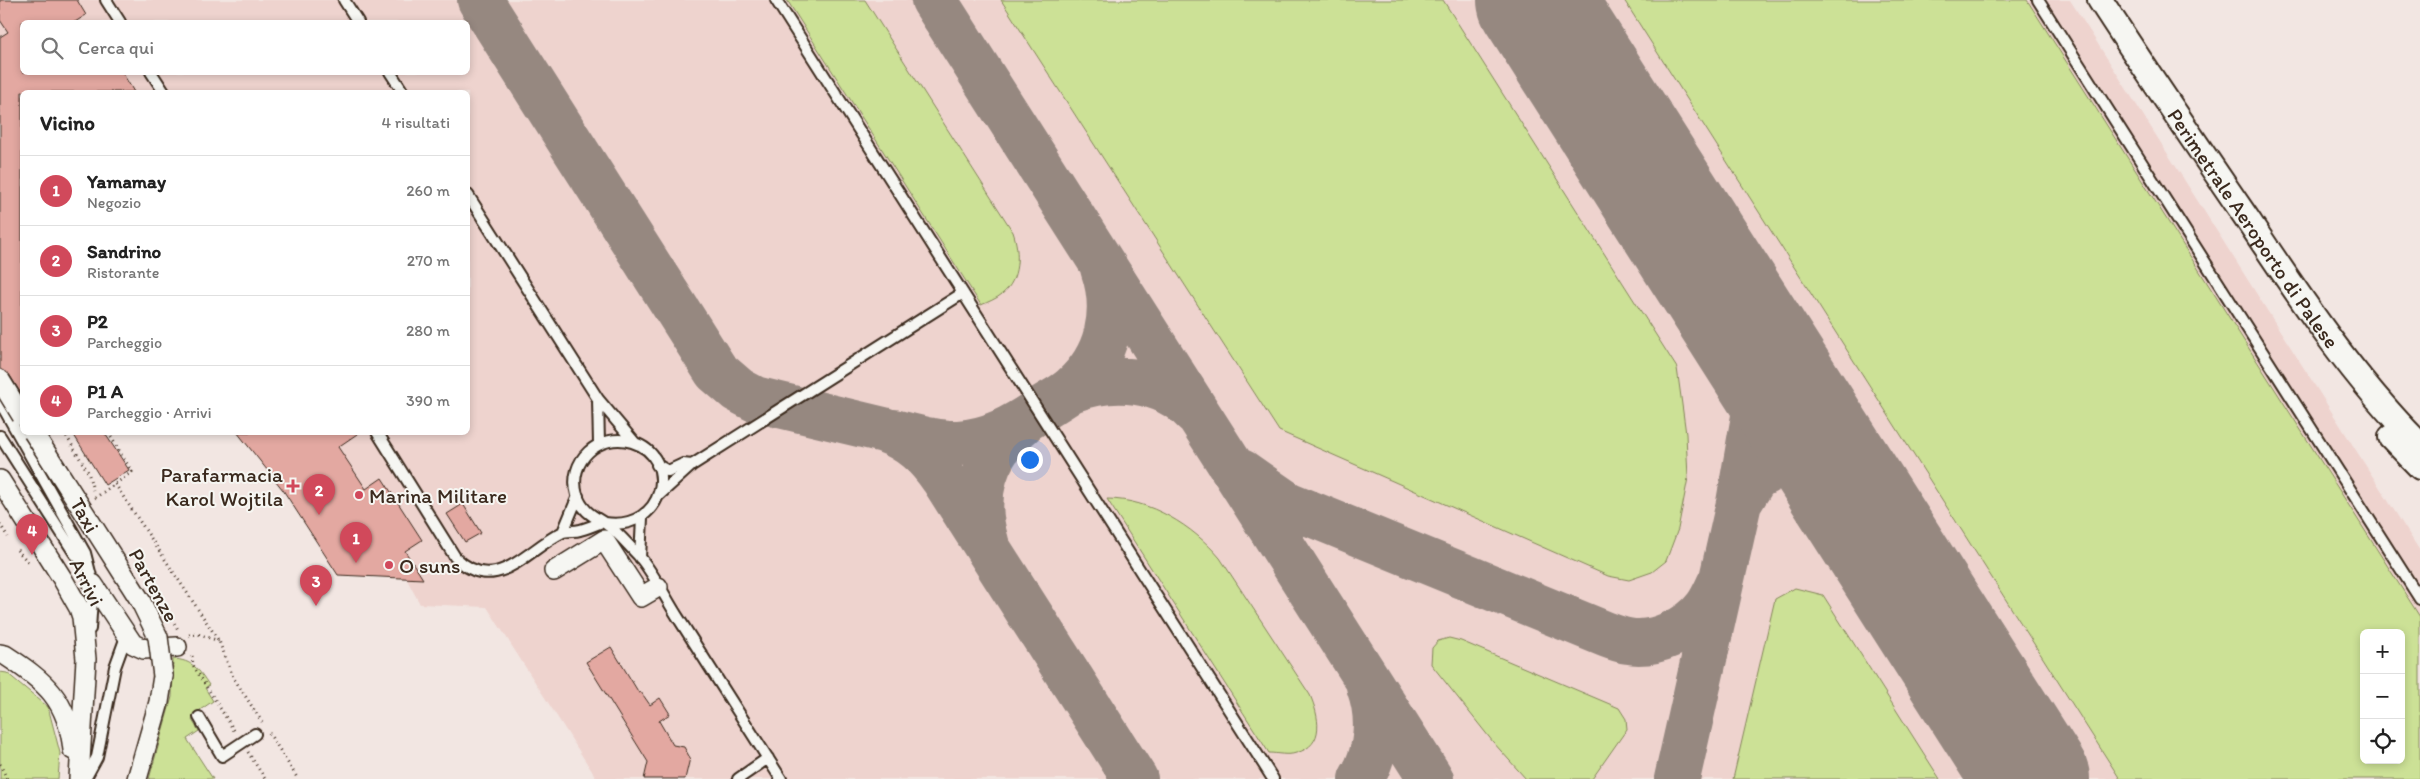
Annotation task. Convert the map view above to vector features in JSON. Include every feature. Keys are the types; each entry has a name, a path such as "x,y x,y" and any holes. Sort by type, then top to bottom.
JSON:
{"street":[{"name":"Perimetrale Aeroporto di Palese","path":"2100,0 2341,354 2401,426 2420,445"},
{"path":"2341,354 2420,427"},
{"path":"2341,354 2391,437 2420,467"},
{"path":"0,380 20,413"},
{"name":"Partenze","path":"35,435 140,600 158,637 163,676 159,702 137,779"},
{"name":"Arrivi","path":"0,480 79,608 83,624 86,659 78,779"},
{"path":"554,571 604,540 641,597 658,587"},
{"path":"91,576 133,644 144,649 187,644"},
{"path":"0,654 36,675 62,706 71,731 78,779"}],"lane":[{"path":"106,0 119,20"},
{"path":"344,0 357,20"},
{"path":"776,0 1273,779"},
{"path":"2038,0 2420,599"},
{"path":"153,75 163,90"},
{"path":"392,75 402,90"},
{"path":"470,198 598,399 634,443"},
{"path":"379,435 455,556 463,565 473,570 494,573 505,569 563,532 604,523 630,524 642,518 652,508 659,495 692,466 963,293"},
{"path":"598,399 599,444"},
{"name":"Taxi","path":"0,402 85,553 91,576 86,659"},
{"path":"0,436 91,576"},
{"path":"659,495 660,475 657,465 644,448 634,443 616,440 599,444 589,451 579,466 575,484 583,507 591,516 604,523 640,558 781,779"},
{"path":"657,465 668,471 683,464 692,466"},
{"path":"563,532 578,496"},
{"path":"640,558 642,518"},
{"path":"85,779 97,757 115,667 127,634"},
{"path":"199,717 222,756 255,734"},
{"path":"738,779 768,758"}],"path":[{"path":"66,435 88,472 95,498 100,506"},
{"path":"95,498 132,472 110,435"},
{"path":"115,484 219,641 233,677 298,779"},
{"path":"0,524 8,537"},
{"path":"17,550 29,563"},
{"path":"160,598 187,644 193,665 265,779"},
{"path":"187,644 198,634 219,641"},
{"path":"0,764 7,779"}],"shaded area":[{"path":"0,0 2070,0 2420,551 2420,779 597,779 487,607 420,604 406,578 338,575 283,490 239,435 470,435 470,90 20,90 20,361 0,328"}],"green space":[{"path":"787,0 865,0 1013,232 1017,248 1017,265 1012,281 1000,296 981,305"},
{"path":"1001,0 1443,0 1677,368 1686,434 1688,478 1678,529 1666,561 1652,572 1629,580 1608,576 1279,431"},
{"path":"1624,0 2027,0 2420,617 2420,779 2120,779"},
{"path":"1107,499 1139,504 1170,516 1197,535 1220,558 1310,695 1316,712 1318,729 1312,744 1306,749 1290,754 1269,753"},
{"path":"1795,588 1823,595 1940,779 1733,779 1775,599"},
{"path":"1449,638 1461,641 1619,708 1626,719 1627,729 1592,779 1526,779 1493,742 1431,664 1432,648 1438,641"},
{"path":"173,659 186,661 191,664 209,685 205,688 213,701 200,710 192,720 199,731 187,739 213,779 149,779 172,697"},
{"path":"0,672 7,673 48,707 60,753 58,779 0,779"}],"building":[{"path":"0,0 77,0 86,15 78,20 20,20 20,75 124,75 133,90 20,90 20,392 9,374 0,369 0,37 8,32 0,20"},
{"path":"74,435 106,435 129,470 105,485"},
{"path":"239,435 356,435 338,447 366,489 382,478 422,540 405,551 423,579 338,575 283,490"},
{"path":"463,504 481,533 465,542 447,514"},
{"path":"611,647 639,693 641,692 650,705 660,698 670,714 659,721 673,745 684,747 690,758 685,779 644,779 648,762 586,662"}],"taxiway":[{"path":"480,0 716,371 738,390 755,399 884,430 902,438 918,449 943,478 1135,779"},
{"path":"934,0 1431,779"},
{"path":"894,432 926,440 958,443 970,442 1012,427 1073,388 1095,362 1107,333 1110,301 1103,268"},
{"path":"1677,779 1739,503 1756,405 1754,374 1747,345 1733,309"},
{"path":"1071,390 1104,382 1137,382 1153,385 1168,392 1182,400 1195,412"},
{"path":"986,542 980,508 985,476 990,461 998,447 1022,423"},
{"path":"1739,503 1755,477 1778,465 1803,464 1827,474 1852,497"},
{"path":"1241,472 1287,504 1622,640 1649,641 1682,629 1707,607 1722,579"},
{"path":"1361,779 1371,757 1376,734 1375,709 1369,686"}],"runway":[{"path":"1535,0 2032,779"}],"place":[{"name":"Parafarmacia Karol Wojtila","path":"293,486"},
{"name":"Marina Militare","path":"359,495"},
{"name":"Sandrino","path":"319,515"},
{"name":"P1 A","path":"32,555"},
{"name":"Yamamay","path":"356,563"},
{"name":"O suns","path":"389,565"},
{"name":"P2","path":"316,606"}]}
